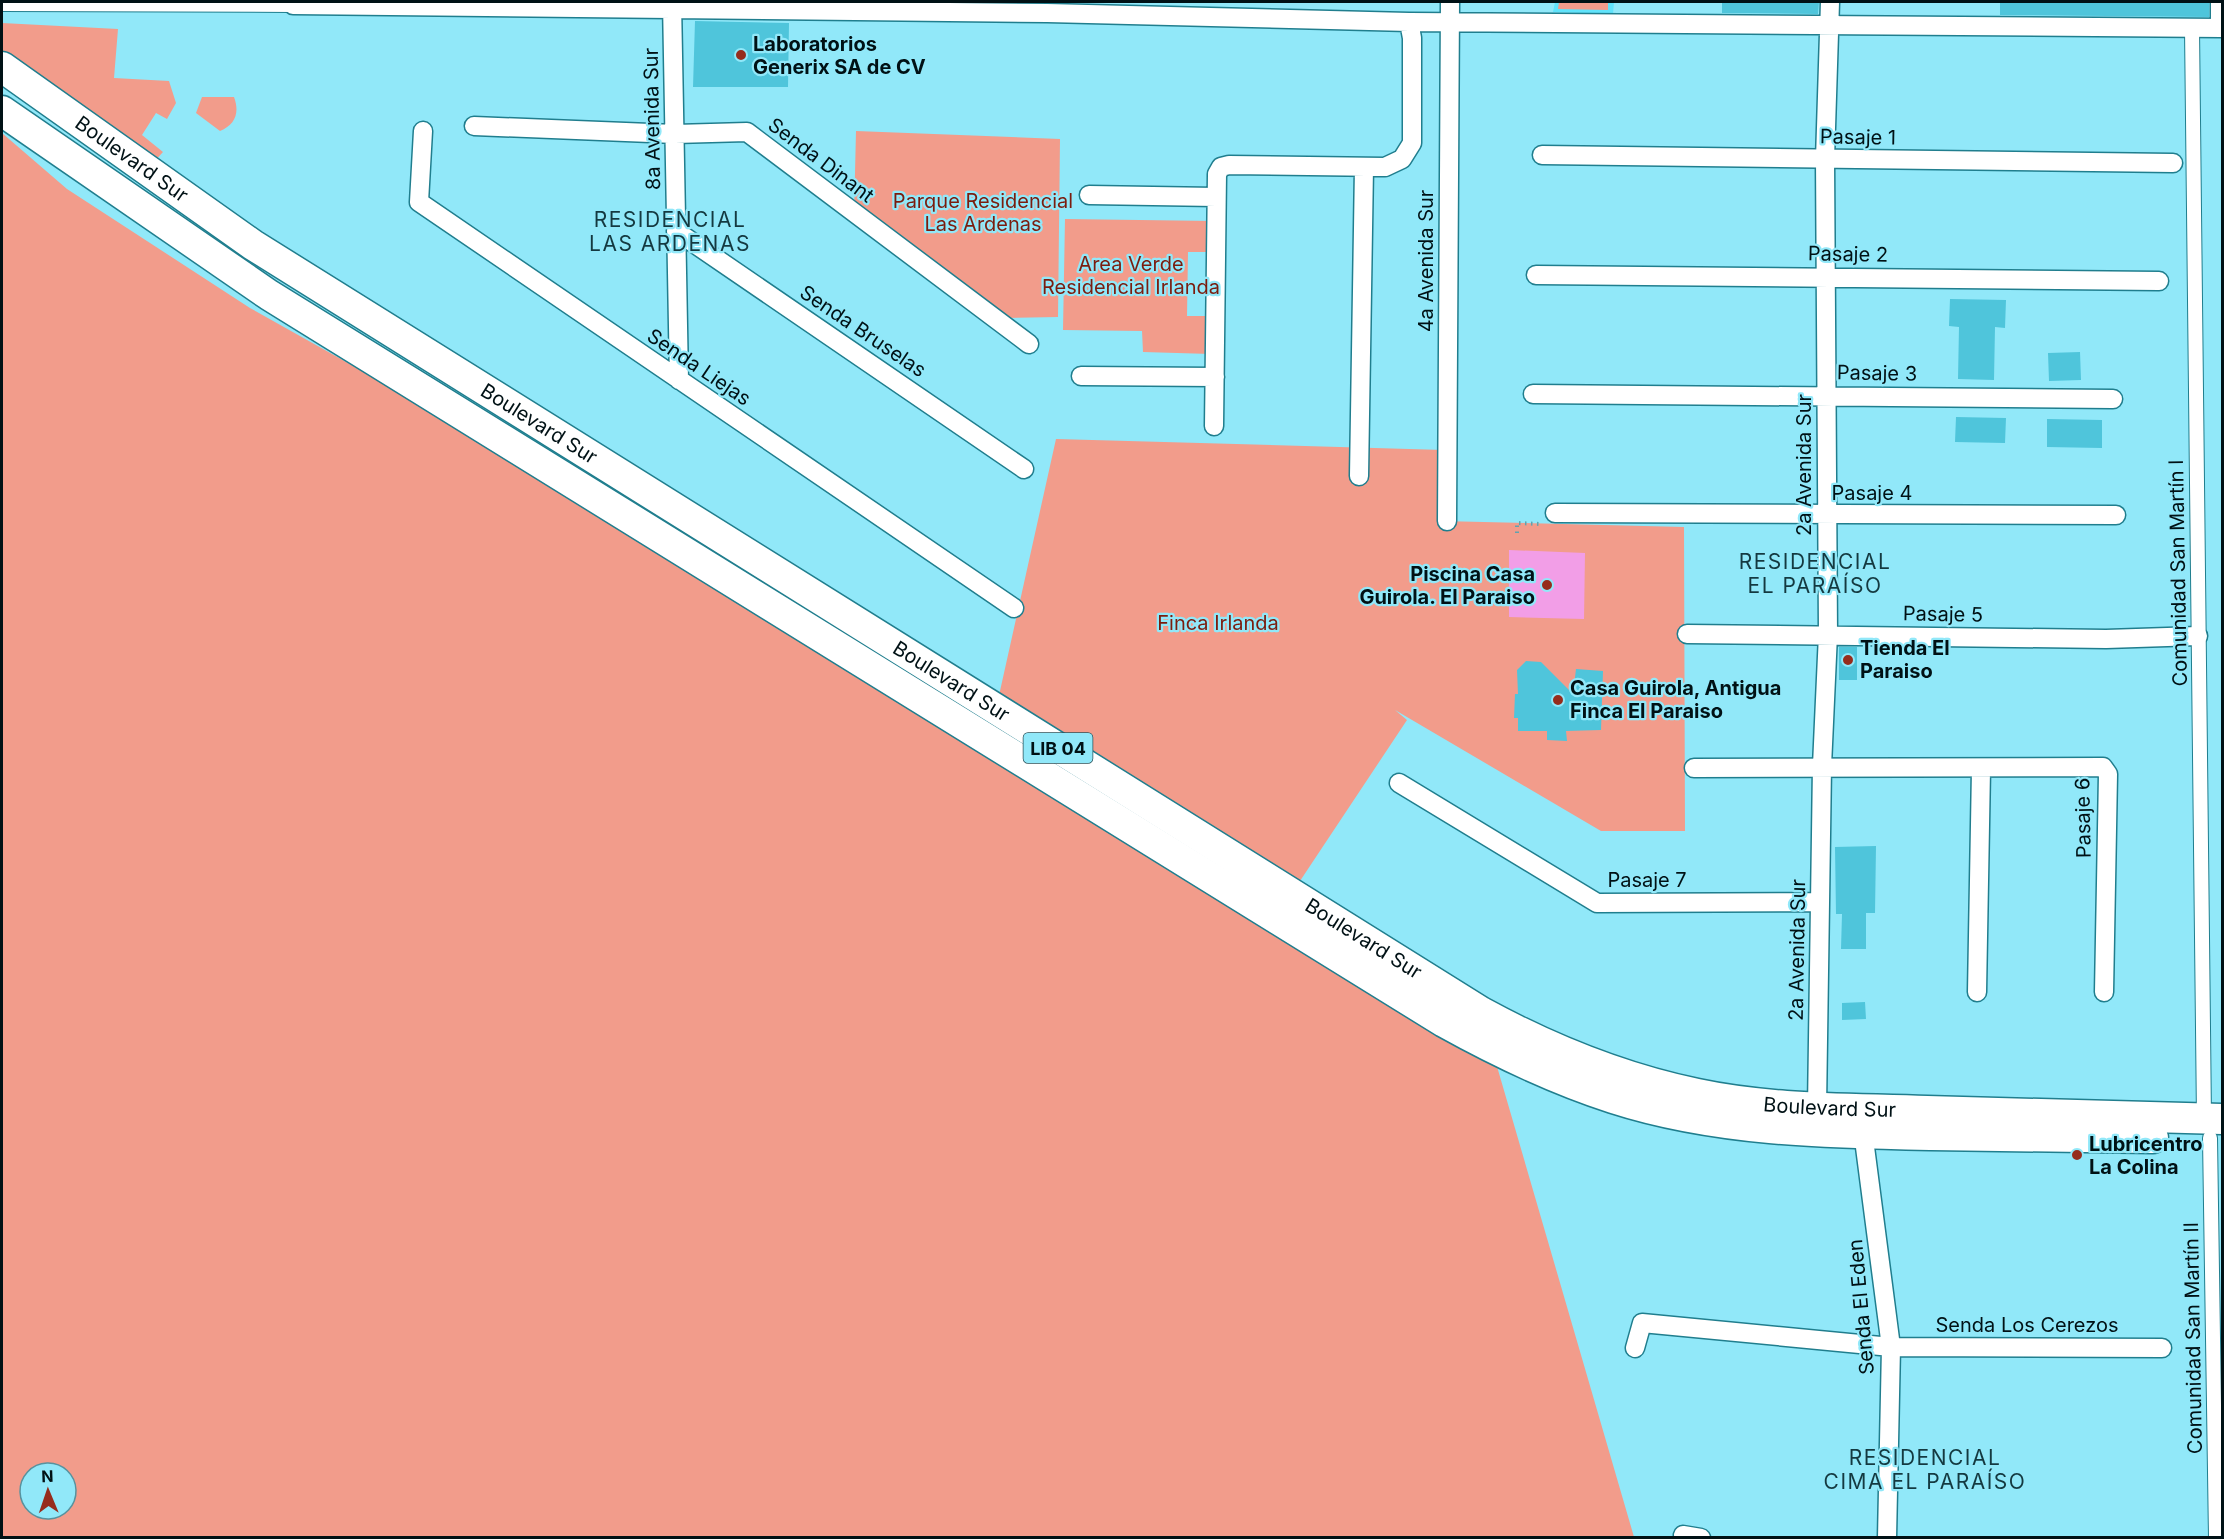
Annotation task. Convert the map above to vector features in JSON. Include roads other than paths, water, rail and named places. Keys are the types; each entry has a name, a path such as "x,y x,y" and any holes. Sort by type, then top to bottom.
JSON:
{"highway":[{"name":"Boulevard Sur","path":"2,67 253,245 1481,1012 1571,1056 1644,1080 1741,1102 1817,1108 1862,1121"},
{"name":"Boulevard Sur","path":"2,111 269,295 1479,1041 1566,1081 1655,1110 1768,1128 1862,1121 2215,1129"}],"street":[{"name":"4a Avenida Sur","path":"1447,521 1450,2"},
{"name":"2a Avenida Sur","path":"1817,1108 1822,766 1828,634 1825,159 1830,2"},
{"path":"2,4 294,3 1047,7 1409,22 2221,28 2220,2"},
{"name":"8a Avenida Sur","path":"672,5 679,380"},
{"path":"1214,426 1217,174 1221,167 1229,165 1364,167 1394,165 1408,152 1412,143 1412,38 1409,22"},
{"name":"Comunidad San Martín I","path":"2192,28 2198,636 2215,1129"},
{"name":"Senda Dinant","path":"474,126 675,134 747,132 1029,344"},
{"name":"Senda Liejas","path":"423,131 419,202 1014,608"},
{"name":"Pasaje 1","path":"1542,155 2173,163"},
{"path":"1359,477 1364,167"},
{"path":"1089,195 1216,197"},
{"name":"Senda Bruselas","path":"676,231 1024,469"},
{"name":"Pasaje 2","path":"1536,275 2159,281"},
{"path":"1081,376 1215,377"},
{"name":"Pasaje 3","path":"1533,394 2113,399"},
{"name":"Pasaje 4","path":"1555,513 2116,515"},
{"name":"Pasaje 5","path":"1687,634 2106,639 2198,636"},
{"name":"Pasaje 6","path":"1694,768 2103,767 2107,770 2104,992"},
{"path":"1977,992 1981,769"},
{"name":"Pasaje 7","path":"1399,783 1597,903 1820,902"},
{"name":"Senda El Eden","path":"1862,1121 1891,1347 1887,1538"},
{"name":"Comunidad San Martín II","path":"2215,1129 2216,1538"},
{"name":"Senda Los Cerezos","path":"1635,1348 1642,1323 1891,1347 2162,1348"}],"place":[{"name":"Laboratorios Generix SA de CV","path":"741,55"},
{"name":"Piscina Casa Guirola. El Paraiso","path":"1547,585"},
{"name":"Tienda El Paraiso","path":"1848,660"},
{"name":"Casa Guirola, Antigua Finca El Paraiso","path":"1558,700"},
{"name":"Lubricentro La Colina","path":"2077,1155"}],"district":[{"name":"RESIDENCIAL LAS ARDENAS","path":"670,231"},
{"name":"RESIDENCIAL EL PARAÍSO","path":"1815,573"},
{"name":"RESIDENCIAL CIMA EL PARAÍSO","path":"1925,1469"}],"park label":[{"name":"Parque Residencial Las Ardenas","path":"983,212"},
{"name":"Area Verde Residencial Irlanda","path":"1131,276"},
{"name":"Finca Irlanda","path":"1218,623"}]}
